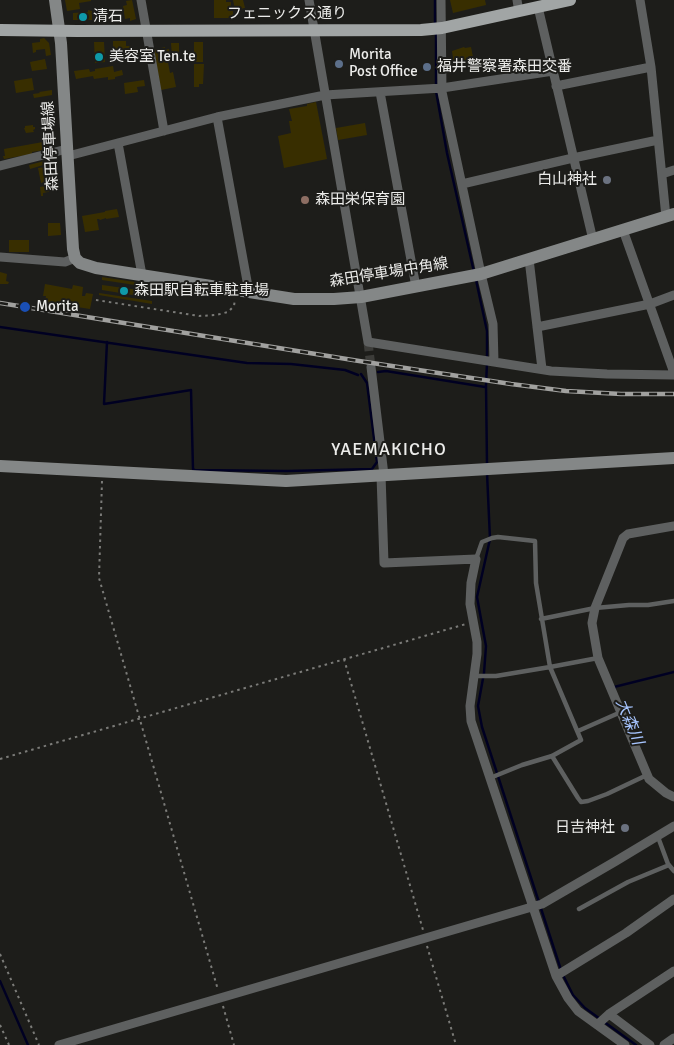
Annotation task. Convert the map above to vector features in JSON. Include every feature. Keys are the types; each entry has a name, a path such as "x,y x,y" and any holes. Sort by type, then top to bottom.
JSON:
{"main road":[{"name":"森田停車場線","path":"55,0 60,31 73,249 76,258"},
{"name":"フェニックス通り","path":"0,30 420,30 442,28 518,6 538,7 570,0"},
{"name":"森田停車場中角線","path":"76,258 80,263 96,268 249,292 310,300 334,300 361,297 476,275 670,216"},
{"path":"0,466 286,481 674,458"}],"street":[{"path":"141,0 164,131"},
{"path":"309,0 368,342 542,369 607,374 674,374 623,230"},
{"path":"441,0 442,88 462,184 476,275 493,324 494,362"},
{"path":"640,0 651,67 662,174 670,216"},
{"path":"538,7 592,240"},
{"path":"556,86 651,67"},
{"path":"0,166 118,143 217,117 326,95 442,88 553,71"},
{"path":"380,92 416,287"},
{"path":"217,117 249,292"},
{"path":"462,184 658,140"},
{"path":"118,143 142,275"},
{"path":"662,174 674,170"},
{"path":"0,257 65,262 76,258"},
{"path":"529,259 542,369"},
{"path":"537,327 650,304 674,295"},
{"path":"371,367 383,475 384,563 476,558 471,583 470,604 476,642 477,676 470,706 471,721 568,998 578,1011 603,1020 650,1045"},
{"path":"674,526 628,534 623,538 595,608 592,623 598,658 647,775 649,779 666,793 674,797"},
{"path":"58,1045 537,905 658,837 674,826"},
{"path":"560,974 626,933 674,900"},
{"path":"603,1020 674,971"},
{"path":"603,1020 625,1045"},
{"path":"664,1045 674,1038"}],"lane":[{"path":"476,558 482,542 492,538 535,541 536,583 550,667 581,740 552,756 492,777"},
{"path":"541,620 595,608 648,605 674,601"},
{"path":"477,676 496,676 598,658"},
{"path":"578,732 621,712"},
{"path":"552,756 581,802 607,794 647,775"},
{"path":"658,837 669,865 674,871"},
{"path":"580,909 628,882 669,865"}],"path":[{"path":"96,300 199,316 216,315 228,312 234,306 236,290"},
{"path":"102,471 99,578 234,1045"},
{"path":"0,760 473,622"},
{"path":"344,659 456,1045"},
{"path":"0,954 39,1045"},
{"path":"0,1024 9,1045"}],"building":[{"path":"65,0 91,1 79,3 80,9 67,11"},
{"path":"132,0 136,19 130,21 130,18 125,19 123,6 127,5 126,1"},
{"path":"214,0 231,2 233,18 214,18"},
{"path":"233,0 243,0 245,8 235,10"},
{"path":"450,0 485,0 486,5 453,13"},
{"path":"110,8 121,8 122,19 111,20"},
{"path":"108,9 109,19 95,20 94,10"},
{"name":"清石","path":"88,10 92,11 92,20 73,20 73,13 88,12"},
{"path":"44,38 49,43 51,55 46,56 45,49 36,50 33,53 32,43 40,42 40,39"},
{"path":"113,41 126,41 126,46 131,46 131,52 113,52"},
{"path":"94,42 104,42 105,62 95,63"},
{"path":"194,42 203,42 203,62 194,62"},
{"path":"171,43 179,43 179,56 172,57"},
{"path":"165,47 165,50 169,49 170,57 167,57 170,73 173,72 176,87 161,90 154,50"},
{"path":"471,47 474,62 453,66 452,51"},
{"path":"45,59 47,69 32,71 30,62"},
{"path":"194,64 204,64 203,84 199,84 199,87 194,87"},
{"path":"113,66 114,72 122,70 123,75 108,80 108,77 94,79 93,76 76,79 74,71 89,69 90,72 95,71 95,69"},
{"path":"32,78 34,90 16,93 14,81"},
{"path":"144,80 145,86 137,87 138,92 125,94 124,83"},
{"path":"52,90 52,95 34,98 33,94"},
{"path":"316,102 327,159 284,168 278,136 291,133 289,121 292,121 289,109 307,106 307,104"},
{"path":"365,123 367,135 338,140 336,128"},
{"path":"33,125 35,127 34,132 26,133 25,126"},
{"path":"54,140 55,145 51,145 51,149 4,159 4,149"},
{"path":"52,159 53,162 30,169 29,165"},
{"path":"53,166 56,182 52,182 53,191 43,193 43,196 41,196 40,187 50,185 49,182 41,183 38,168"},
{"path":"117,209 119,217 97,219 99,230 85,232 82,216"},
{"path":"48,223 60,223 61,235 48,236"},
{"path":"9,240 29,240 29,252 9,252"},
{"path":"0,272 7,274 6,281 9,282 8,284 0,284"},
{"name":"森田駅自転車駐車場","path":"102,277 155,285 155,288 102,280"},
{"path":"45,284 72,289 73,285 83,287 82,296 85,296 86,293 93,294 90,309 45,302 46,296 43,296"},
{"name":"森田駅自転車駐車場","path":"102,285 146,291 145,297 102,290"},
{"name":"森田駅自転車駐車場","path":"99,293 152,301 152,304 99,295"}],"waterway":[{"path":"435,0 435,23"},
{"path":"436,31 436,86"},
{"path":"436,91 447,153 474,272"},
{"path":"476,280 487,331 487,358"},
{"path":"0,327 247,363 291,364 345,370 358,375"},
{"path":"107,342 104,404 191,390 193,469 195,470 287,471 372,469 377,462 367,383 361,374"},
{"path":"487,363 487,465"},
{"path":"378,372 386,371 485,387"},
{"path":"487,473 490,539 477,597 486,646 484,673 478,706 482,727 561,970"},
{"name":"大森川","path":"615,688 674,672"},
{"path":"563,975 573,995 585,1008 636,1045"},
{"path":"0,981 28,1045"}],"tunnel":[{"path":"368,342 371,367"}],"railway":[{"path":"0,303 511,384 566,391 674,394"}],"place":[{"name":"清石","path":"83,17"},
{"name":"美容室 Ten.te","path":"99,57"},
{"name":"Morita Post Office","path":"339,64"},
{"name":"福井警察署森田交番","path":"427,67"},
{"name":"白山神社","path":"607,180"},
{"name":"森田栄保育園","path":"305,200"},
{"name":"森田駅自転車駐車場","path":"124,291"},
{"name":"Morita","path":"25,307"},
{"name":"日吉神社","path":"625,828"}],"district":[{"name":"YAEMAKICHO","path":"389,450"}]}
